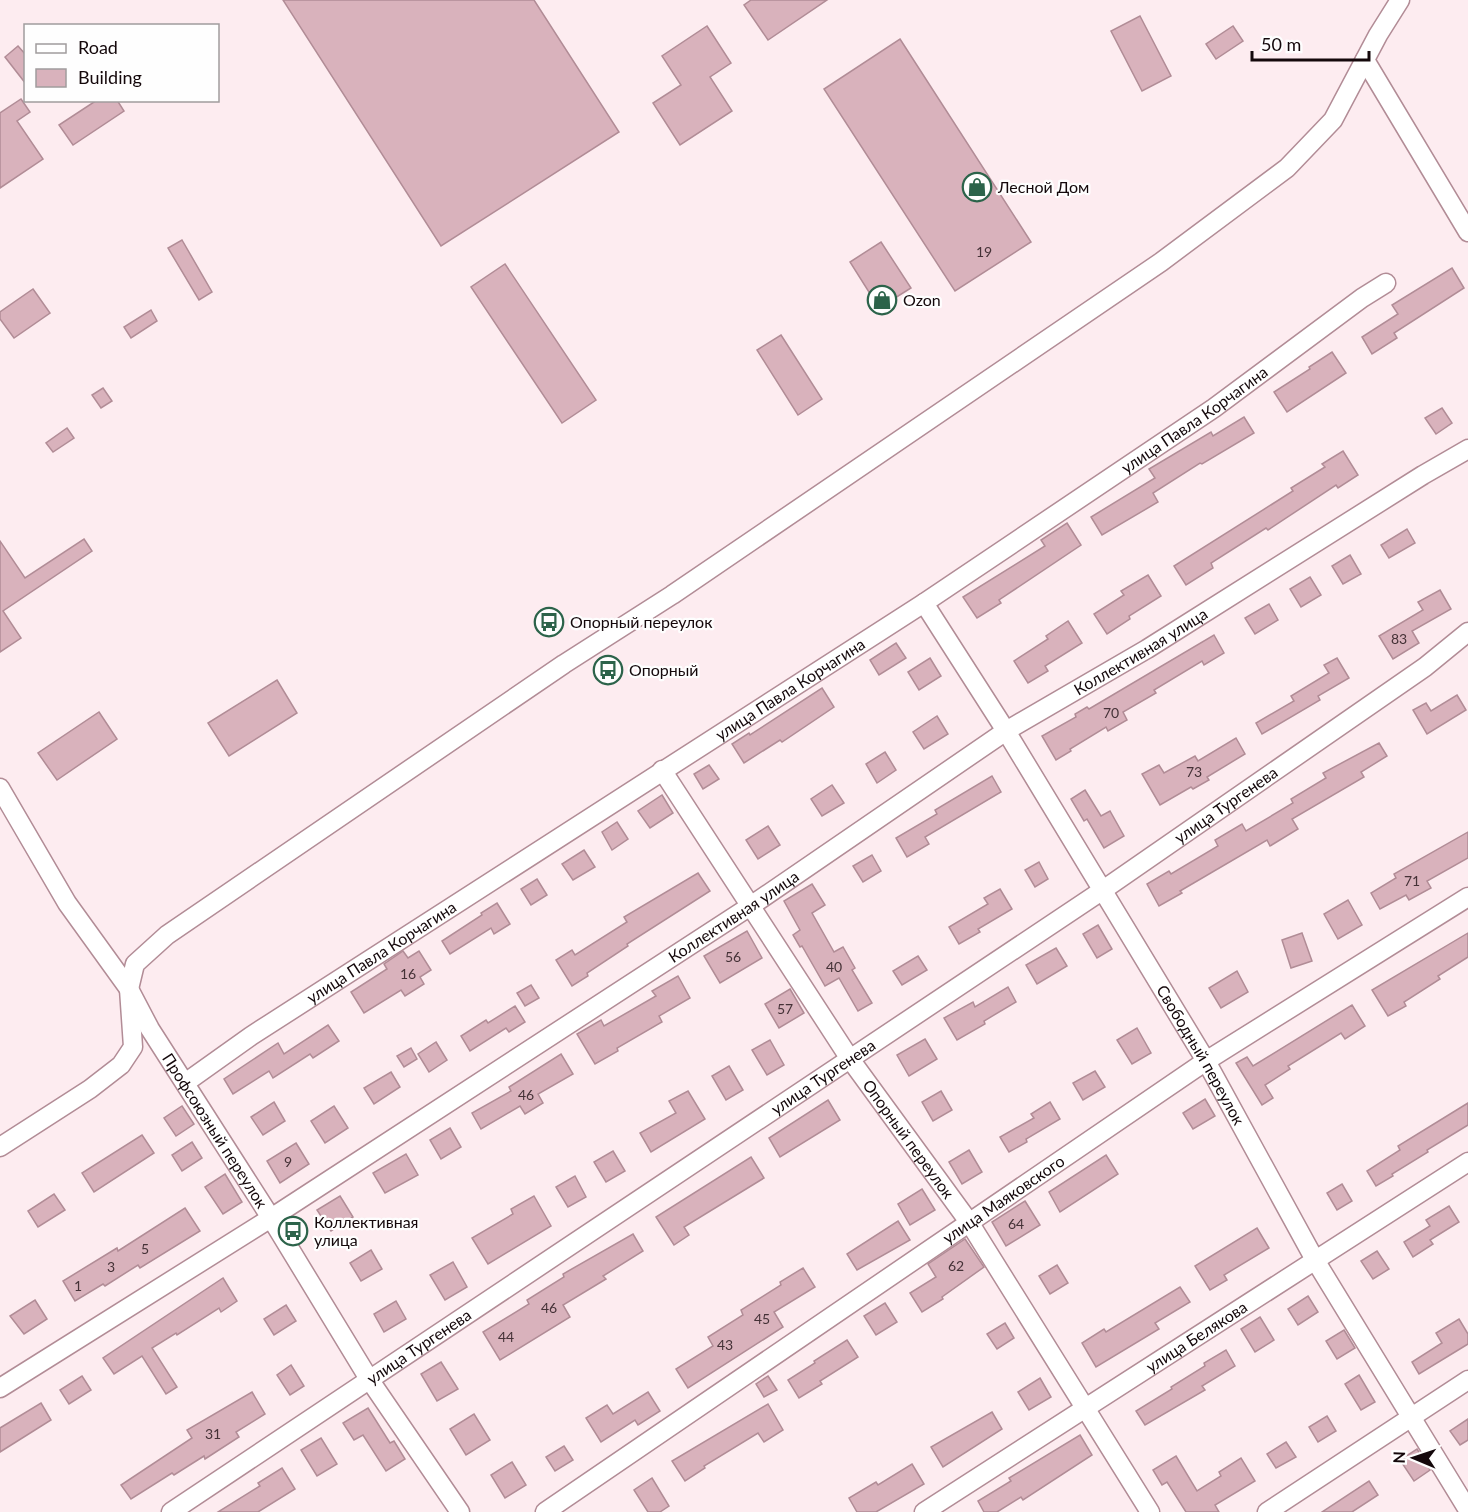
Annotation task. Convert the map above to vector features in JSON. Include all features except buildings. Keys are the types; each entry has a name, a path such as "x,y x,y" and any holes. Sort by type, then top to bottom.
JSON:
{"street":[{"path":"0,1147 90,1089 121,1065 133,1047 129,989 135,964 167,935 564,664 672,595 1170,256 1287,168 1333,120 1400,0"},
{"path":"1365,60 1468,232"},
{"name":"улица Павла Корчагина","path":"185,1083 251,1036 924,603 1214,408 1362,298 1386,283"},
{"name":"Коллективная улица","path":"0,1388 271,1218 752,905 1006,731 1147,650 1413,481 1468,449"},
{"name":"Свободный переулок","path":"924,603 1006,731 1206,1061 1315,1260 1468,1510"},
{"name":"улица Тургенева","path":"171,1512 1103,890 1425,667 1468,632"},
{"name":"Опорный переулок","path":"662,770 752,905 850,1059 969,1222 1150,1512"},
{"name":"Профсоюзный переулок","path":"0,788 67,903 129,989 150,1029 271,1218 369,1379 460,1512"},
{"name":"улица Маяковского","path":"545,1512 1206,1061 1468,897"},
{"name":"улица Белякова","path":"924,1512 1468,1162"},
{"path":"1267,1512 1468,1380"}],"place":[{"name":"Лесной Дом","path":"977,187"},
{"name":"Ozon","path":"882,300"},
{"name":"Опорный переулок","path":"549,622"},
{"name":"Опорный","path":"608,670"},
{"name":"Коллективная улица","path":"293,1231"}]}
